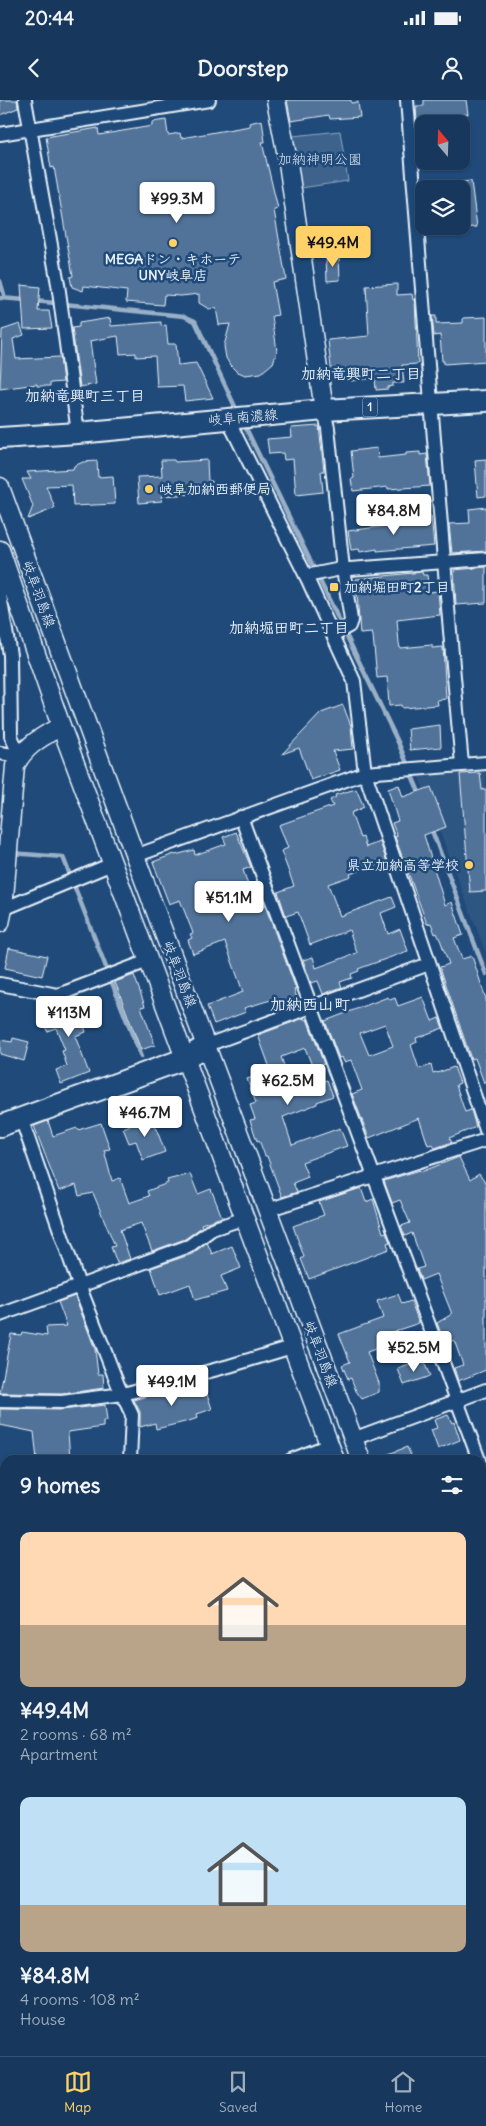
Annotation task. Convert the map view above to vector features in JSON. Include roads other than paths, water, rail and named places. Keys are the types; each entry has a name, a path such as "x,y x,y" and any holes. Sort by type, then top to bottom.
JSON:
{"main road":[{"path":"276,100 287,156 324,410"},
{"name":"岐阜南濃線","path":"0,438 78,433 254,415 486,400"},
{"name":"岐阜羽島線","path":"0,488 135,856 359,1455"},
{"name":"岐阜羽島線","path":"3,558 61,726 332,1453"},
{"path":"1,913 4,843 15,766 20,756 33,743 61,726"},
{"path":"0,1126 184,1058 207,1046"}],"street":[{"path":"25,100 58,284 78,433"},
{"path":"0,134 152,104 209,100"},
{"path":"407,100 443,563 462,764"},
{"path":"324,410 328,428 343,570 351,620 341,631"},
{"path":"227,418 308,575 341,631 354,680 365,773 486,1130"},
{"path":"3,558 0,595 11,736 20,756"},
{"path":"308,575 343,570 486,559"},
{"path":"0,753 20,756"},
{"path":"135,856 365,773 486,763"},
{"path":"241,817 310,1008 477,1455"},
{"path":"1,913 112,864"},
{"path":"0,984 58,995 148,961"},
{"path":"207,1046 429,964"},
{"path":"21,1118 79,1285 118,1385 132,1415 130,1455"},
{"path":"267,1210 486,1140"},
{"path":"0,1315 189,1246 212,1229 245,1218"},
{"path":"0,1401 62,1402 123,1394 230,1366 292,1347"},
{"path":"353,1439 486,1390"}],"waterway":[{"path":"0,281 5,298"},
{"path":"0,298 26,300"},
{"path":"34,301 184,316 195,321 238,413"},
{"path":"243,422 398,742 421,797"},
{"path":"431,828 486,974"},
{"path":"11,853 63,857 141,1057"}],"place":[{"name":"MEGAドン・キホーテ UNY岐阜店","path":"173,243"},
{"name":"岐阜加納西郵便局","path":"149,489"},
{"name":"加納堀田町2丁目","path":"334,587"},
{"name":"県立加納高等学校","path":"469,865"}],"district":[{"name":"加納竜興町二丁目","path":"361,374"},
{"name":"加納竜興町三丁目","path":"85,396"},
{"name":"加納堀田町二丁目","path":"289,628"},
{"name":"加納西山町","path":"310,1004"}],"park label":[{"name":"加納神明公園","path":"320,159"}]}
